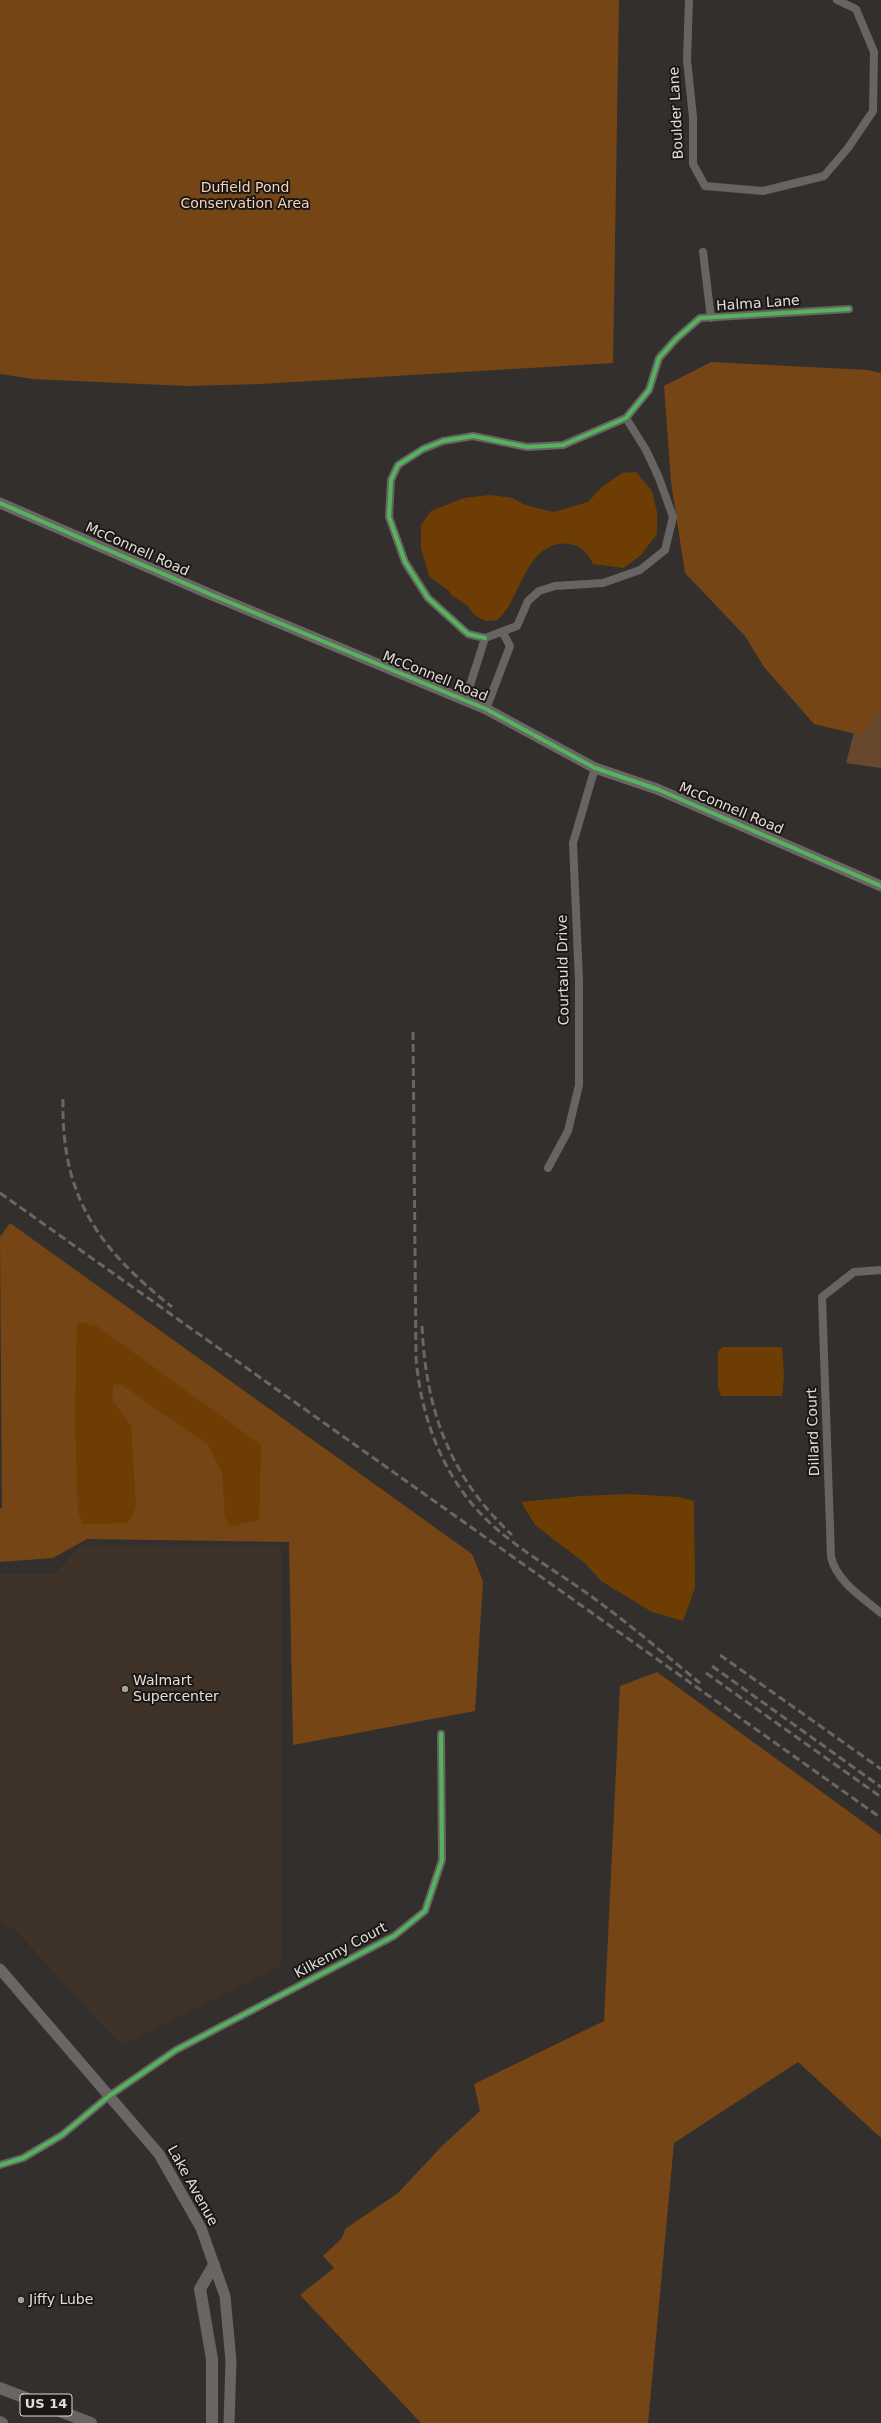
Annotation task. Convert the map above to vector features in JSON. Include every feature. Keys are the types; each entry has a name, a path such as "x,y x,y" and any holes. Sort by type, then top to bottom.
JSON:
{"main road":[{"path":"212,2423 212,2359 200,2289 214,2265"},
{"name":"US 14","path":"0,2388 91,2423"}],"street":[{"name":"Boulder Lane","path":"690,0 687,60 693,117 693,164 705,186 763,191 824,176 848,148 873,111 874,52 856,8 837,0"},
{"path":"703,252 711,318"},
{"name":"Halma Lane","path":"626,418 649,390 659,358 676,339 700,318 849,309"},
{"path":"626,418 652,464 672,517 665,550 640,570 603,583 555,586 539,591 528,601 517,626 504,633 485,638 468,634 428,598 405,562 389,517 391,480 398,465 423,449 443,441 473,436 528,447 563,445 626,418"},
{"name":"McConnell Road","path":"0,503 212,595 486,709 595,768 658,789 881,886"},
{"path":"486,709 510,646 504,633"},
{"path":"465,701 485,638"},
{"name":"Courtauld Drive","path":"548,1168 568,1131 579,1085 579,981 573,844 595,768"},
{"name":"Dillard Court","path":"881,1270 854,1272 822,1298 831,1557 834,1570 840,1578 881,1613"},
{"name":"Kilkenny Court","path":"0,2165 23,2158 62,2135 108,2096 176,2050 394,1936 426,1911 442,1860 441,1734"},
{"name":"Lake Avenue","path":"0,1969 159,2154 201,2228 225,2296 231,2361 229,2423"}],"shaded area":[{"path":"636,472 652,491 657,512 657,534 641,555 624,568 593,564 589,556 581,548 569,544 557,544 547,548 538,555 531,564 509,606 502,615 497,620 486,621 474,615 468,606 451,595 449,591 429,576 421,548 421,525 431,511 464,498 490,495 512,498 525,505 554,512 588,502 602,487 622,473"},
{"path":"881,627 881,768 846,763"},
{"path":"77,1322 97,1326 261,1445 259,1520 230,1526 225,1516 222,1473 208,1445 122,1385 114,1384 112,1400 131,1426 136,1508 128,1523 82,1524 78,1510 75,1419"},
{"path":"723,1347 782,1347 784,1375 782,1396 721,1396 718,1387 718,1352"},
{"path":"629,1494 679,1497 694,1501 695,1588 683,1621 652,1612 601,1581 586,1564 535,1525 521,1502 581,1496"},
{"path":"80,1547 281,1547 281,1966 121,2045 17,1932 0,1920 0,1574 54,1574"}],"green space":[{"name":"Dufield Pond Conservation Area","path":"0,0 619,0 613,363 261,384 187,386 33,379 0,374"},
{"path":"711,362 868,370 881,373 881,706 860,735 814,724 764,667 745,636 685,573 671,482 664,386"},
{"path":"10,1223 472,1554 483,1581 475,1711 293,1745 289,1542 87,1539 53,1558 0,1562 0,1508 2,1508 0,1237"},
{"path":"657,1672 881,1835 881,2138 798,2062 674,2143 648,2423 421,2423 300,2295 334,2268 323,2256 342,2238 345,2229 398,2193 442,2146 480,2111 474,2084 604,2021 620,1686"}],"railway":[{"path":"413,1032 416,1358 423,1403 429,1426 438,1447 460,1488 474,1506 501,1533 576,1585 700,1683"},
{"path":"63,1099 64,1134 69,1165 77,1192 89,1218 104,1241 123,1263 172,1307"},
{"path":"0,1193 881,1818"},
{"path":"422,1326 424,1357 429,1386 445,1440 457,1465 472,1489 490,1513 512,1535"},
{"path":"720,1655 881,1769"},
{"path":"712,1666 881,1787"},
{"path":"706,1673 881,1797"}],"cycle path":[{"path":"485,638 468,634 428,598 405,562 389,517 391,480 398,465 423,449 443,441 473,436 527,447 563,445 626,418 649,390 659,358 676,339 700,318 849,309"},
{"path":"0,503 212,595 486,709 595,768 657,789 881,886"},
{"path":"0,2165 23,2158 62,2135 109,2096 176,2050 394,1936 425,1911 442,1860 441,1734"}],"place":[{"name":"Walmart Supercenter","path":"125,1689"},
{"name":"Jiffy Lube","path":"21,2300"}]}
